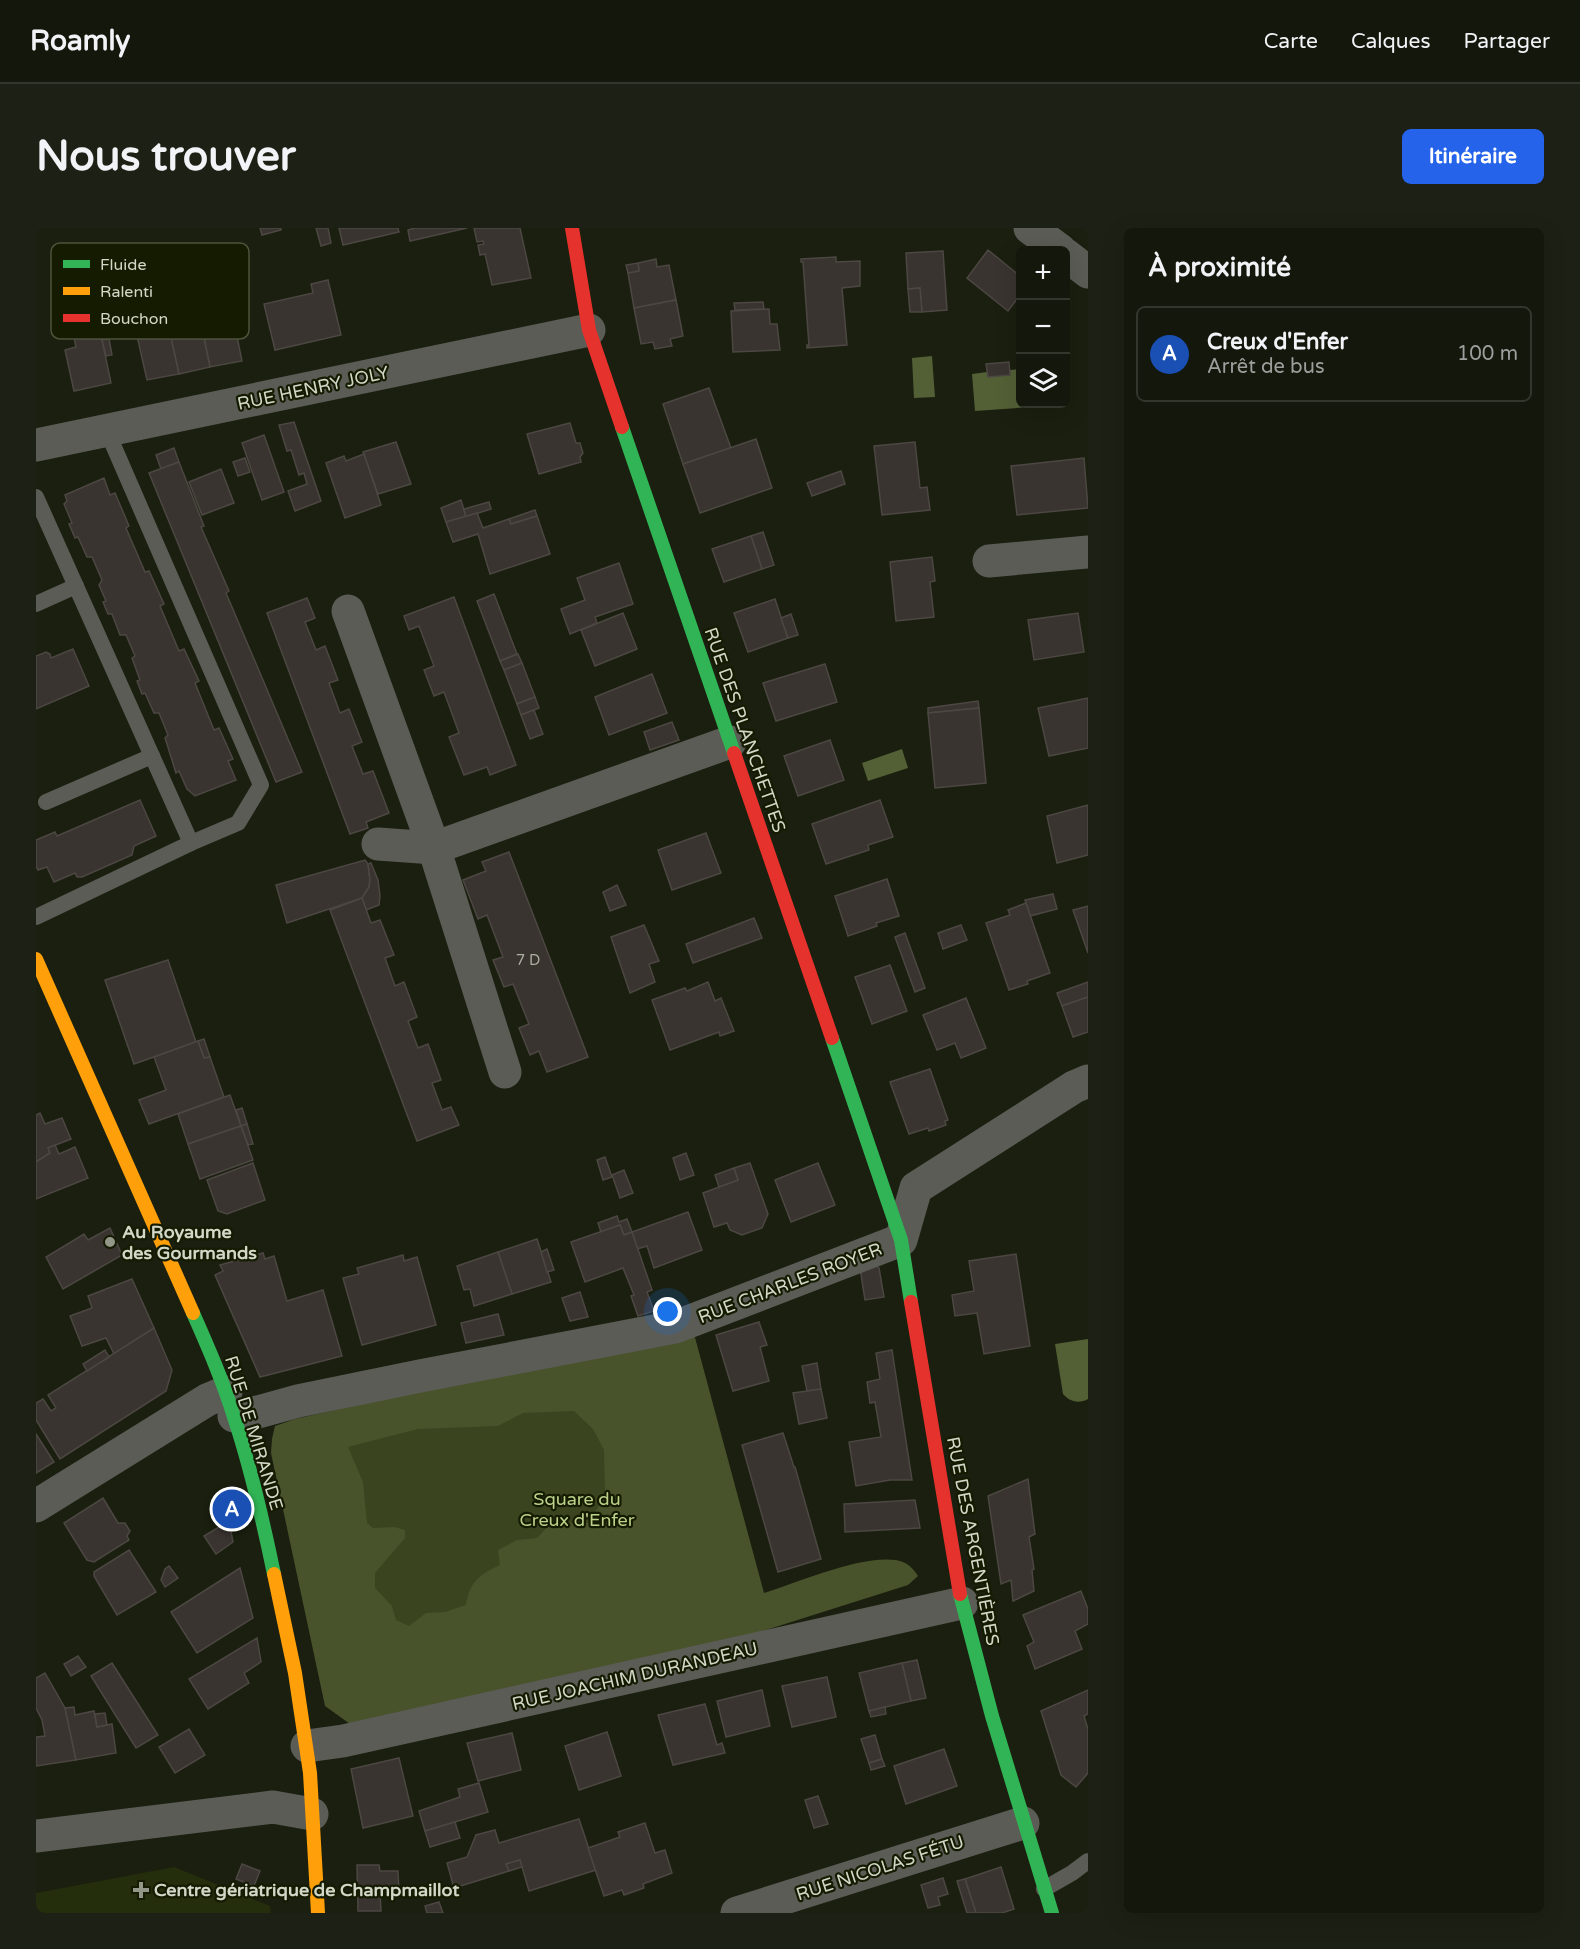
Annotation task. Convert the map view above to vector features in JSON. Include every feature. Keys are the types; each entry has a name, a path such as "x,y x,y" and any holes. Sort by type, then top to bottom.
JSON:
{"street":[{"name":"RUE DES PLANCHETTES","path":"572,228 590,330 901,1240"},
{"path":"1030,228 1055,246"},
{"path":"1070,259 1088,272"},
{"name":"RUE HENRY JOLY","path":"36,445 590,330"},
{"path":"989,561 1088,552"},
{"path":"348,611 434,848 505,1072"},
{"path":"378,844 434,848 730,742"},
{"name":"RUE DE MIRANDE","path":"36,959 170,1261 230,1404 259,1502 295,1673 307,1746 318,1913"},
{"name":"RUE CHARLES ROYER","path":"230,1404 254,1413 298,1401 420,1376 675,1327 901,1240 916,1188 1074,1087 1088,1081"},
{"name":"RUE DES ARGENTIÈRES","path":"901,1240 962,1603 1023,1823 1052,1913"},
{"path":"36,1506 207,1400 230,1404"},
{"name":"RUE JOACHIM DURANDEAU","path":"307,1746 343,1741 962,1603"},
{"path":"36,1836 273,1807 312,1814"},
{"name":"RUE NICOLAS FÉTU","path":"737,1913 1023,1823"}],"lane":[{"path":"36,917 238,823 261,784 107,430"},
{"path":"36,497 192,843"},
{"path":"36,604 76,586"},
{"path":"46,802 152,756"},
{"path":"1044,1889 1088,1861"}],"shaded area":[{"path":"932,356 935,397 914,398 912,358"},
{"path":"1016,369 1017,408 975,411 972,374 987,372 988,377 1009,375 1010,370"},
{"path":"902,749 908,768 868,781 862,763"},
{"name":"Square du Creux d'Enfer","path":"693,1330 764,1593 848,1565 881,1560 903,1562 918,1576 908,1585 678,1658 357,1729 325,1706 271,1453 275,1426 295,1419","holes":["574,1411 593,1429 604,1450 605,1494 590,1521 581,1526 566,1521 548,1526 537,1538 517,1540 498,1550 500,1565 486,1572 473,1584 466,1605 445,1612 426,1613 409,1626 396,1620 392,1606 375,1588 375,1573 405,1538 405,1530 394,1527 373,1528 367,1523 363,1482 348,1447 418,1429 498,1426 523,1413"]},
{"path":"1088,1339 1088,1399 1075,1401 1063,1394 1055,1344"},
{"name":"Centre gériatrique de Champmaillot","path":"174,1867 270,1906 271,1913 36,1913 36,1893"}],"green space":[{"name":"Square du Creux d'Enfer","path":"683,1335 751,1614 366,1708 284,1437"}],"building":[{"path":"260,228 281,228 281,230 262,235"},
{"path":"316,228 328,228 331,243 321,246"},
{"path":"339,228 398,228 399,232 343,245"},
{"path":"467,228 410,241 408,230"},
{"path":"474,228 520,228 531,278 492,285 485,254 480,255 478,245 484,244 483,241 477,242"},
{"path":"988,250 1016,273 1016,300 1008,311 967,278"},
{"path":"943,251 947,310 922,312 920,288 908,289 906,253"},
{"path":"836,257 836,262 860,261 860,286 842,288 847,345 807,348 807,345 809,346 801,259"},
{"path":"656,259 657,267 669,265 676,300 634,308 628,273 639,271 638,263"},
{"path":"638,263 639,271 628,273 626,265"},
{"path":"328,280 341,335 275,350 264,304 313,293 311,284"},
{"path":"920,288 922,312 910,312 908,289"},
{"path":"676,300 683,336 670,339 672,346 655,349 653,342 641,344 634,308"},
{"path":"763,302 764,309 735,310 734,303"},
{"path":"769,309 770,324 777,324 780,350 733,352 731,311"},
{"path":"74,339 109,339 102,340 111,383 74,391 65,350 76,347"},
{"path":"109,339 112,355 106,356 102,340"},
{"path":"138,339 171,339 179,374 147,380"},
{"path":"171,339 204,339 210,367 179,374"},
{"path":"204,339 238,339 242,361 210,367"},
{"path":"1009,362 1010,375 988,377 986,364"},
{"path":"709,388 731,448 683,464 663,404"},
{"path":"294,422 321,501 295,511 288,491 307,484 304,473 299,475 291,450 287,451 279,425"},
{"path":"570,423 576,443 580,443 583,453 580,457 581,462 539,474 527,434"},
{"path":"264,435 284,492 262,500 242,443"},
{"path":"756,439 772,488 700,513 683,464"},
{"path":"396,442 411,484 378,494 363,452"},
{"path":"915,442 920,488 927,487 930,510 882,515 874,446"},
{"path":"174,448 179,462 161,469 156,455"},
{"path":"364,454 381,505 345,518 326,463 344,456 346,461"},
{"path":"245,458 250,472 238,476 233,462"},
{"path":"1084,458 1088,508 1017,515 1011,466"},
{"path":"179,462 204,526 201,527 229,591 226,593 302,772 276,782 149,473"},
{"path":"221,469 234,503 202,515 189,482"},
{"path":"841,471 845,484 812,496 807,483"},
{"path":"104,478 110,495 115,493 129,526 126,528 145,572 149,571 164,604 160,606 179,651 184,649 199,681 195,683 214,730 219,728 233,759 228,761 236,780 195,796 187,789 179,771 176,773 165,738 168,735 159,713 154,713 145,693 142,694 137,681 140,680 132,658 135,656 126,635 120,635 112,614 108,614 103,602 106,601 99,585 102,580 92,557 87,557 69,524 72,523 64,504 67,501 65,495"},
{"path":"461,500 466,517 446,522 441,508"},
{"path":"489,502 491,509 466,517 464,509"},
{"path":"535,510 537,516 511,524 509,519"},
{"path":"477,513 483,528 509,519 511,524 537,516 550,554 490,574 478,534 453,542 446,522"},
{"path":"763,532 774,565 762,569 751,536"},
{"path":"751,536 762,569 724,582 712,549"},
{"path":"932,557 935,581 930,582 934,617 896,621 890,562"},
{"path":"619,563 633,604 595,617 597,623 570,634 561,609 585,600 577,578"},
{"path":"494,594 517,654 500,661 477,601"},
{"path":"454,597 516,765 490,775 487,767 464,775 449,737 459,733 444,692 434,696 424,670 434,666 419,626 409,630 404,616"},
{"path":"307,598 315,618 305,622 316,650 325,646 338,680 329,683 340,713 349,709 362,742 352,746 363,774 373,771 389,813 366,822 368,828 350,834 267,613"},
{"path":"775,599 788,638 748,652 734,613"},
{"path":"623,613 637,649 595,666 581,630"},
{"path":"1078,613 1084,652 1034,660 1028,620"},
{"path":"791,614 798,635 788,638 781,618"},
{"path":"73,649 89,686 36,709 36,656 46,652 51,658"},
{"path":"518,654 522,663 504,670 500,661"},
{"path":"522,663 535,697 517,704 504,670"},
{"path":"825,664 837,702 776,721 763,683"},
{"path":"652,674 667,713 609,735 595,697"},
{"path":"535,697 539,708 521,715 517,704"},
{"path":"1088,698 1088,748 1049,756 1038,708"},
{"path":"978,701 979,708 928,713 928,708"},
{"path":"979,708 986,783 935,788 928,713"},
{"path":"534,710 543,734 530,739 521,715"},
{"path":"672,722 679,740 650,750 644,732"},
{"path":"830,740 844,780 798,796 784,756"},
{"path":"140,800 156,836 134,846 132,855 82,877 77,877 75,873 54,882 47,867 38,870 36,840 55,832 57,836"},
{"path":"880,800 893,837 868,845 869,850 826,864 812,824"},
{"path":"1088,805 1088,855 1057,863 1047,816"},
{"path":"706,833 721,873 672,890 658,850"},
{"path":"509,852 588,1057 547,1072 539,1051 530,1055 519,1028 529,1024 513,984 504,987 493,960 503,957 487,915 478,919 463,880 486,871 482,862"},
{"path":"365,860 368,864 370,880 369,887 362,898 287,923 276,885"},
{"path":"371,863 378,880 380,896 379,905 366,910 362,898 369,887 368,864"},
{"path":"887,879 899,916 876,923 877,926 848,936 835,896"},
{"path":"617,885 626,905 610,911 603,892"},
{"path":"1053,894 1057,909 1030,916 1025,900"},
{"path":"362,898 371,923 380,920 394,955 385,958 395,986 404,982 417,1017 408,1021 418,1048 428,1044 441,1080 432,1083 442,1110 451,1107 459,1125 417,1141 330,910"},
{"path":"1026,903 1050,973 1009,990 986,923 1010,915 1008,910"},
{"path":"1088,906 1088,953 1073,910"},
{"path":"754,918 762,938 693,963 686,944"},
{"path":"644,925 659,961 649,964 655,982 630,993 611,937"},
{"path":"961,925 967,940 943,949 938,933"},
{"path":"905,933 925,988 915,992 895,937"},
{"path":"168,960 196,1042 134,1064 105,980"},
{"path":"890,965 907,1011 872,1024 855,977"},
{"path":"708,982 715,1001 721,998 734,1031 720,1036 719,1032 670,1050 652,1000 685,988 687,991"},
{"path":"1088,982 1088,997 1062,1006 1057,993"},
{"path":"1088,997 1088,1032 1073,1037 1062,1006"},
{"path":"966,998 986,1048 961,1058 955,1043 937,1050 923,1015"},
{"path":"204,1039 210,1057 204,1058 198,1041"},
{"path":"198,1041 204,1058 210,1057 224,1097 149,1124 139,1100 166,1090 154,1057"},
{"path":"930,1069 948,1120 945,1121 946,1125 929,1131 928,1128 909,1134 890,1082"},
{"path":"230,1095 241,1126 188,1144 178,1114"},
{"path":"242,1108 247,1124 241,1126 236,1110"},
{"path":"40,1113 45,1124 62,1118 71,1139 48,1148 50,1153 36,1162 36,1115"},
{"path":"247,1124 253,1144 248,1145 241,1126"},
{"path":"241,1126 253,1160 200,1179 188,1144"},
{"path":"55,1145 59,1154 75,1147 88,1178 36,1199 36,1162 50,1153 48,1148"},
{"path":"686,1153 694,1175 680,1180 673,1158"},
{"path":"605,1157 612,1177 603,1180 597,1160"},
{"path":"253,1163 265,1200 227,1214 218,1211 207,1180"},
{"path":"750,1163 768,1214 762,1228 742,1235 730,1230 727,1223 714,1227 703,1193 738,1180 734,1168"},
{"path":"818,1163 835,1205 791,1222 775,1180"},
{"path":"734,1168 738,1180 719,1187 715,1175"},
{"path":"624,1170 633,1193 620,1198 612,1175"},
{"path":"688,1212 702,1250 654,1268 647,1246 637,1249 632,1232"},
{"path":"617,1216 619,1222 627,1219 632,1232 624,1235 620,1225 601,1232 598,1223"},
{"path":"620,1225 624,1235 632,1232 652,1290 647,1292 654,1311 638,1316 631,1296 634,1295 623,1268 585,1282 571,1242"},
{"path":"110,1228 122,1255 63,1289 46,1257 84,1234 88,1240"},
{"path":"537,1239 551,1282 512,1294 498,1252"},
{"path":"547,1249 554,1270 547,1272 541,1252"},
{"path":"498,1252 512,1294 474,1306 470,1289 464,1290 457,1266"},
{"path":"263,1253 265,1259 274,1256 287,1301 323,1290 342,1356 260,1377 215,1275 223,1271 220,1265"},
{"path":"1016,1254 1030,1346 984,1354 977,1313 955,1316 952,1295 974,1291 969,1261"},
{"path":"403,1255 404,1261 417,1257 436,1325 362,1345 343,1278 359,1274 357,1268"},
{"path":"873,1263 879,1268 884,1297 865,1300 860,1268"},
{"path":"132,1279 154,1328 114,1354 106,1338 82,1346 70,1316 92,1308 88,1296"},
{"path":"580,1292 588,1317 570,1321 562,1298"},
{"path":"498,1314 504,1335 466,1343 461,1323"},
{"path":"759,1322 767,1345 760,1347 769,1381 733,1391 716,1335"},
{"path":"154,1328 172,1370 166,1391 60,1459 36,1420 36,1403 43,1399 51,1411 56,1408 48,1395"},
{"path":"105,1350 109,1357 87,1371 83,1364"},
{"path":"892,1350 912,1480 890,1480 856,1486 849,1442 881,1437 875,1402 870,1403 867,1382 880,1379 876,1353"},
{"path":"817,1363 821,1389 807,1391 802,1366"},
{"path":"821,1389 827,1418 799,1424 793,1393"},
{"path":"783,1433 821,1559 778,1572 742,1445"},
{"path":"36,1434 54,1462 36,1473"},
{"path":"1028,1479 1035,1534 1029,1537 1034,1569 1032,1570 1034,1591 1013,1601 1011,1580 1001,1584 988,1496"},
{"path":"103,1498 118,1523 125,1523 130,1531 127,1536 129,1540 94,1562 87,1560 64,1523"},
{"path":"915,1500 920,1528 845,1532 844,1504"},
{"path":"229,1521 233,1542 216,1554 204,1536"},
{"path":"129,1550 156,1592 117,1615 94,1576 94,1572"},
{"path":"169,1566 178,1578 165,1587 161,1580 165,1569"},
{"path":"240,1568 253,1618 197,1653 171,1612"},
{"path":"1081,1591 1088,1609 1088,1624 1075,1631 1082,1649 1035,1669 1027,1646 1034,1642 1023,1615"},
{"path":"257,1638 261,1662 244,1673 249,1683 208,1709 189,1679"},
{"path":"78,1656 86,1667 71,1676 64,1664"},
{"path":"917,1660 926,1698 911,1701 902,1663"},
{"path":"112,1663 158,1735 136,1748 91,1676"},
{"path":"902,1663 911,1701 869,1711 859,1673"},
{"path":"45,1673 65,1708 76,1760 36,1766 36,1737 45,1736 42,1720 36,1708 36,1678"},
{"path":"827,1677 836,1717 792,1727 782,1686"},
{"path":"762,1690 770,1726 726,1737 717,1701"},
{"path":"1088,1690 1088,1714 1084,1716 1088,1729 1088,1773 1076,1787 1061,1775 1041,1711"},
{"path":"705,1704 717,1745 722,1743 725,1753 673,1765 658,1715"},
{"path":"74,1707 75,1715 94,1711 97,1727 112,1724 116,1753 76,1760 65,1708"},
{"path":"885,1707 886,1714 871,1717 869,1711"},
{"path":"105,1713 107,1725 97,1727 95,1714"},
{"path":"189,1729 205,1755 175,1773 159,1747"},
{"path":"607,1732 621,1776 579,1790 565,1746"},
{"path":"512,1733 521,1770 478,1781 467,1743"},
{"path":"875,1735 882,1759 869,1763 861,1739"},
{"path":"944,1749 957,1786 906,1804 894,1766"},
{"path":"399,1758 413,1816 363,1828 351,1769"},
{"path":"882,1759 885,1766 871,1770 869,1763"},
{"path":"479,1783 488,1812 425,1831 419,1811 460,1797 458,1789"},
{"path":"818,1796 828,1824 814,1828 805,1800"},
{"path":"579,1819 596,1870 529,1891 520,1860 506,1864 509,1871 454,1888 447,1863 467,1857 476,1835 495,1830 499,1843"},
{"path":"455,1822 460,1838 430,1847 425,1831"},
{"path":"645,1823 655,1853 665,1850 672,1873 643,1884 644,1888 624,1895 622,1890 604,1896 588,1848 620,1837 618,1832"},
{"path":"520,1860 522,1867 509,1871 506,1864"},
{"path":"242,1864 260,1871 254,1886 236,1879"},
{"path":"357,1865 379,1865 380,1871 398,1871 399,1891 380,1891 381,1911 358,1911"},
{"path":"1001,1867 1014,1909 1002,1913 976,1913 965,1879"},
{"path":"943,1878 948,1894 938,1897 940,1905 928,1908 921,1885"},
{"path":"965,1879 976,1913 967,1913 957,1881"},
{"path":"439,1902 443,1913 427,1913 425,1906"}],"traffic: fast":[{"path":"622,427 734,753"},
{"path":"832,1038 901,1240 911,1302"},
{"path":"193,1313 220,1377 240,1436 274,1574"},
{"path":"960,1594 992,1716 1052,1913"}],"traffic: slow":[{"path":"36,959 193,1313"},
{"path":"274,1574 295,1673 310,1773 318,1913"}],"traffic: jam":[{"path":"572,228 589,330 622,427"},
{"path":"734,753 832,1038"},
{"path":"911,1302 960,1594"}],"place":[{"name":"Au Royaume des Gourmands","path":"110,1242"},
{"name":"Creux d'Enfer","path":"232,1509"},
{"name":"Centre gériatrique de Champmaillot","path":"141,1890"}]}
